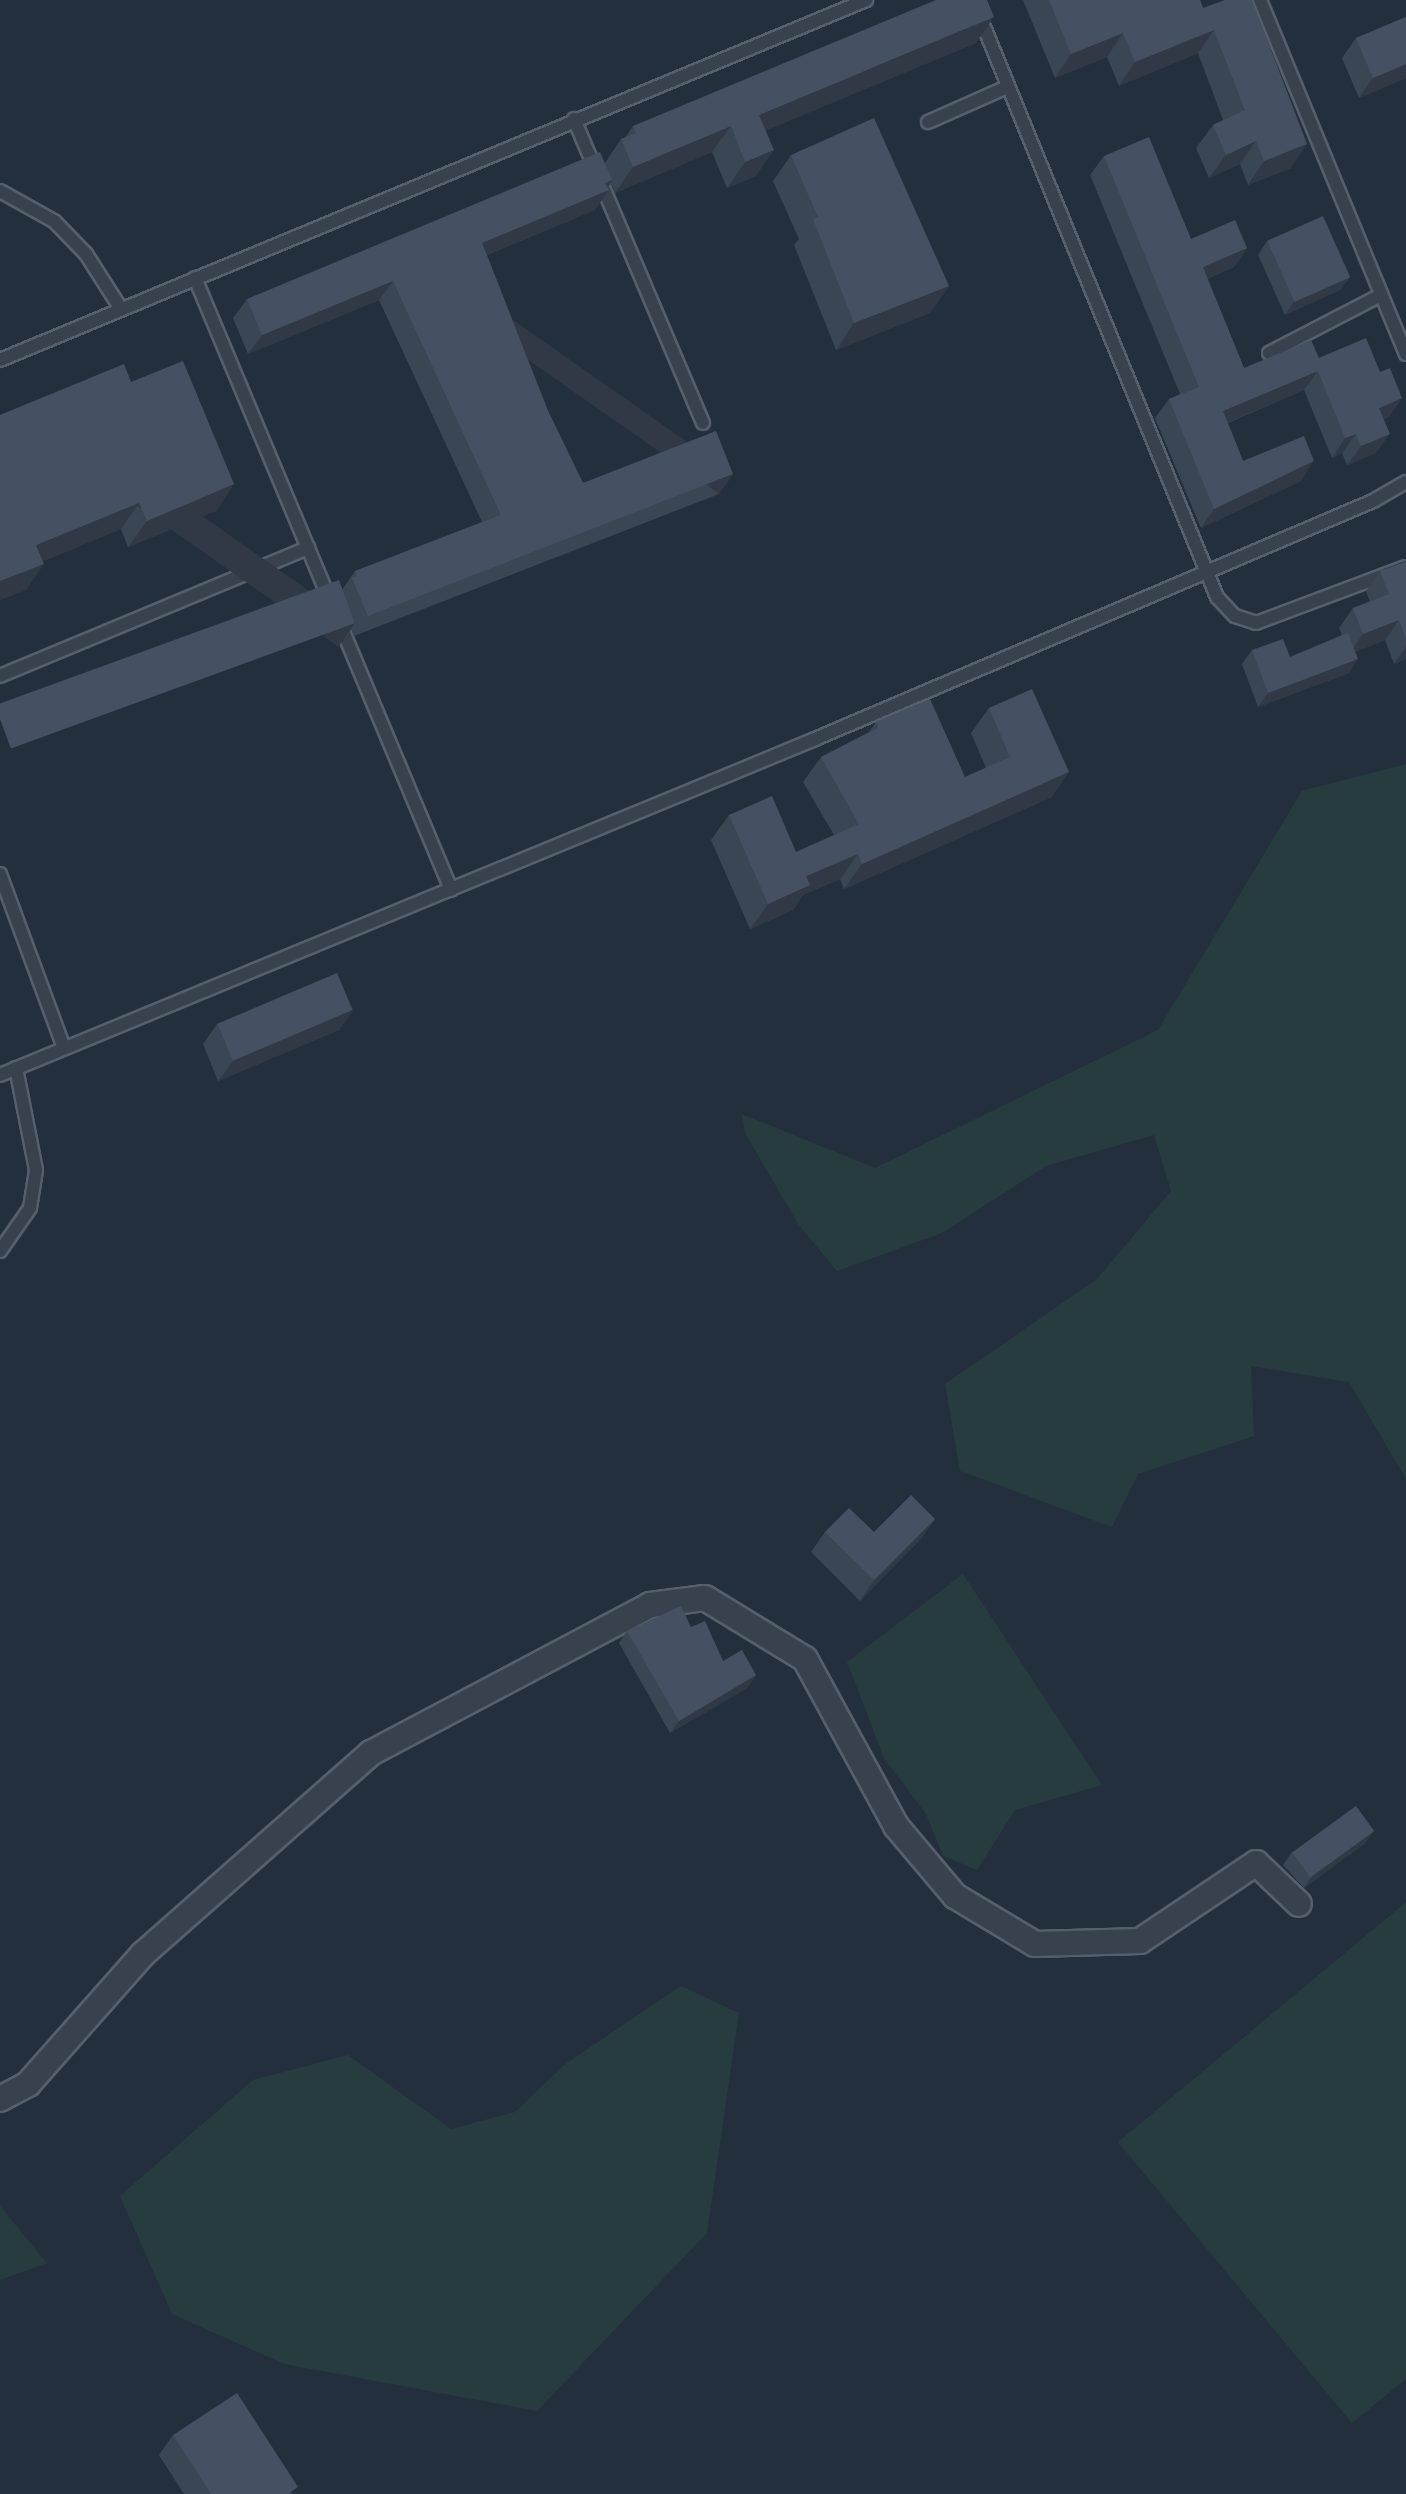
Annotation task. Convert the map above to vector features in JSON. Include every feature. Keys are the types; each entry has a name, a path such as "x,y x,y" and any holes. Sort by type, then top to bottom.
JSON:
{"street":[{"path":"0,2099 27,2084 143,1954 371,1753 650,1605 705,1598 805,1659 896,1826 955,1896 1035,1944 1140,1941 1256,1863 1299,1905"}],"lane":[{"path":"973,0 1205,573 1235,615 1256,623 1406,567"},
{"path":"1260,0 1406,354"},
{"path":"0,360 574,118 861,1"},
{"path":"928,122 1007,87"},
{"path":"574,118 703,423"},
{"path":"0,191 54,221 86,254 121,309"},
{"path":"195,278 451,890"},
{"path":"1269,353 1381,295"},
{"path":"0,1075 451,890 1205,573 1373,500 1406,482"},
{"path":"0,676 308,548"},
{"path":"0,874 64,1048"},
{"path":"0,1251 30,1208 36,1170 16,1069"}],"green space":[{"path":"1406,764 1406,1479 1349,1382 1251,1366 1254,1436 1138,1474 1112,1527 960,1471 945,1384 1096,1280 1171,1191 1154,1135 1046,1166 942,1233 837,1271 798,1224 745,1133 742,1114 875,1168 1158,1030 1302,791"},
{"path":"963,1574 1102,1785 1015,1810 977,1870 943,1856 926,1814 884,1758 847,1662"},
{"path":"1406,1902 1406,2379 1352,2423 1118,2142"},
{"path":"681,1986 739,2013 707,2233 537,2411 284,2364 172,2314 120,2196 253,2080 348,2055 451,2129 515,2112 564,2065"},
{"path":"0,2206 47,2263 0,2280"}],"building":[{"path":"936,0 987,0 994,17 759,115 774,150 745,162 731,126 633,167 621,139 636,133 633,126"},
{"path":"1049,0 1200,0 1203,8 1225,0 1252,0 1307,144 1264,161 1256,141 1226,155 1213,125 1245,110 1214,30 1135,62 1123,33 1071,54"},
{"path":"1406,17 1406,64 1373,78 1356,38"},
{"path":"874,118 949,286 854,323 813,219 818,217 791,155"},
{"path":"1149,137 1191,239 1235,220 1247,248 1203,267 1244,368 1311,340 1319,358 1366,338 1380,372 1390,368 1402,398 1379,408 1390,434 1361,446 1356,434 1345,438 1318,371 1223,411 1243,461 1304,436 1314,461 1214,509 1169,399 1199,387 1104,156"},
{"path":"600,152 612,180 605,183 609,190 482,243 548,411 583,483 716,431 733,474 368,616 352,578 357,576 355,571 501,515 393,281 262,335 247,299"},
{"path":"1323,216 1350,277 1295,302 1267,241"},
{"path":"183,361 234,484 147,521 139,503 36,545 44,564 0,581 0,415 124,364 131,382"},
{"path":"1406,562 1406,639 1399,620 1363,634 1353,608 1389,594 1380,571"},
{"path":"339,580 355,623 11,748 0,719 0,703"},
{"path":"1348,633 1358,659 1268,693 1252,650 1283,639 1290,657"},
{"path":"1032,689 1069,772 862,864 858,854 806,876 810,885 768,904 729,815 772,796 796,852 859,824 821,757 878,728 876,722 930,699 965,777 1010,757 989,708"},
{"path":"337,973 353,1010 233,1061 217,1024"},
{"path":"911,1495 935,1519 874,1580 825,1532 849,1508 874,1532"},
{"path":"681,1606 691,1627 705,1621 723,1661 742,1650 756,1675 679,1721 627,1631"},
{"path":"1356,1806 1374,1831 1310,1878 1292,1852"},
{"path":"237,2393 298,2487 288,2494 211,2494 173,2435"}]}
